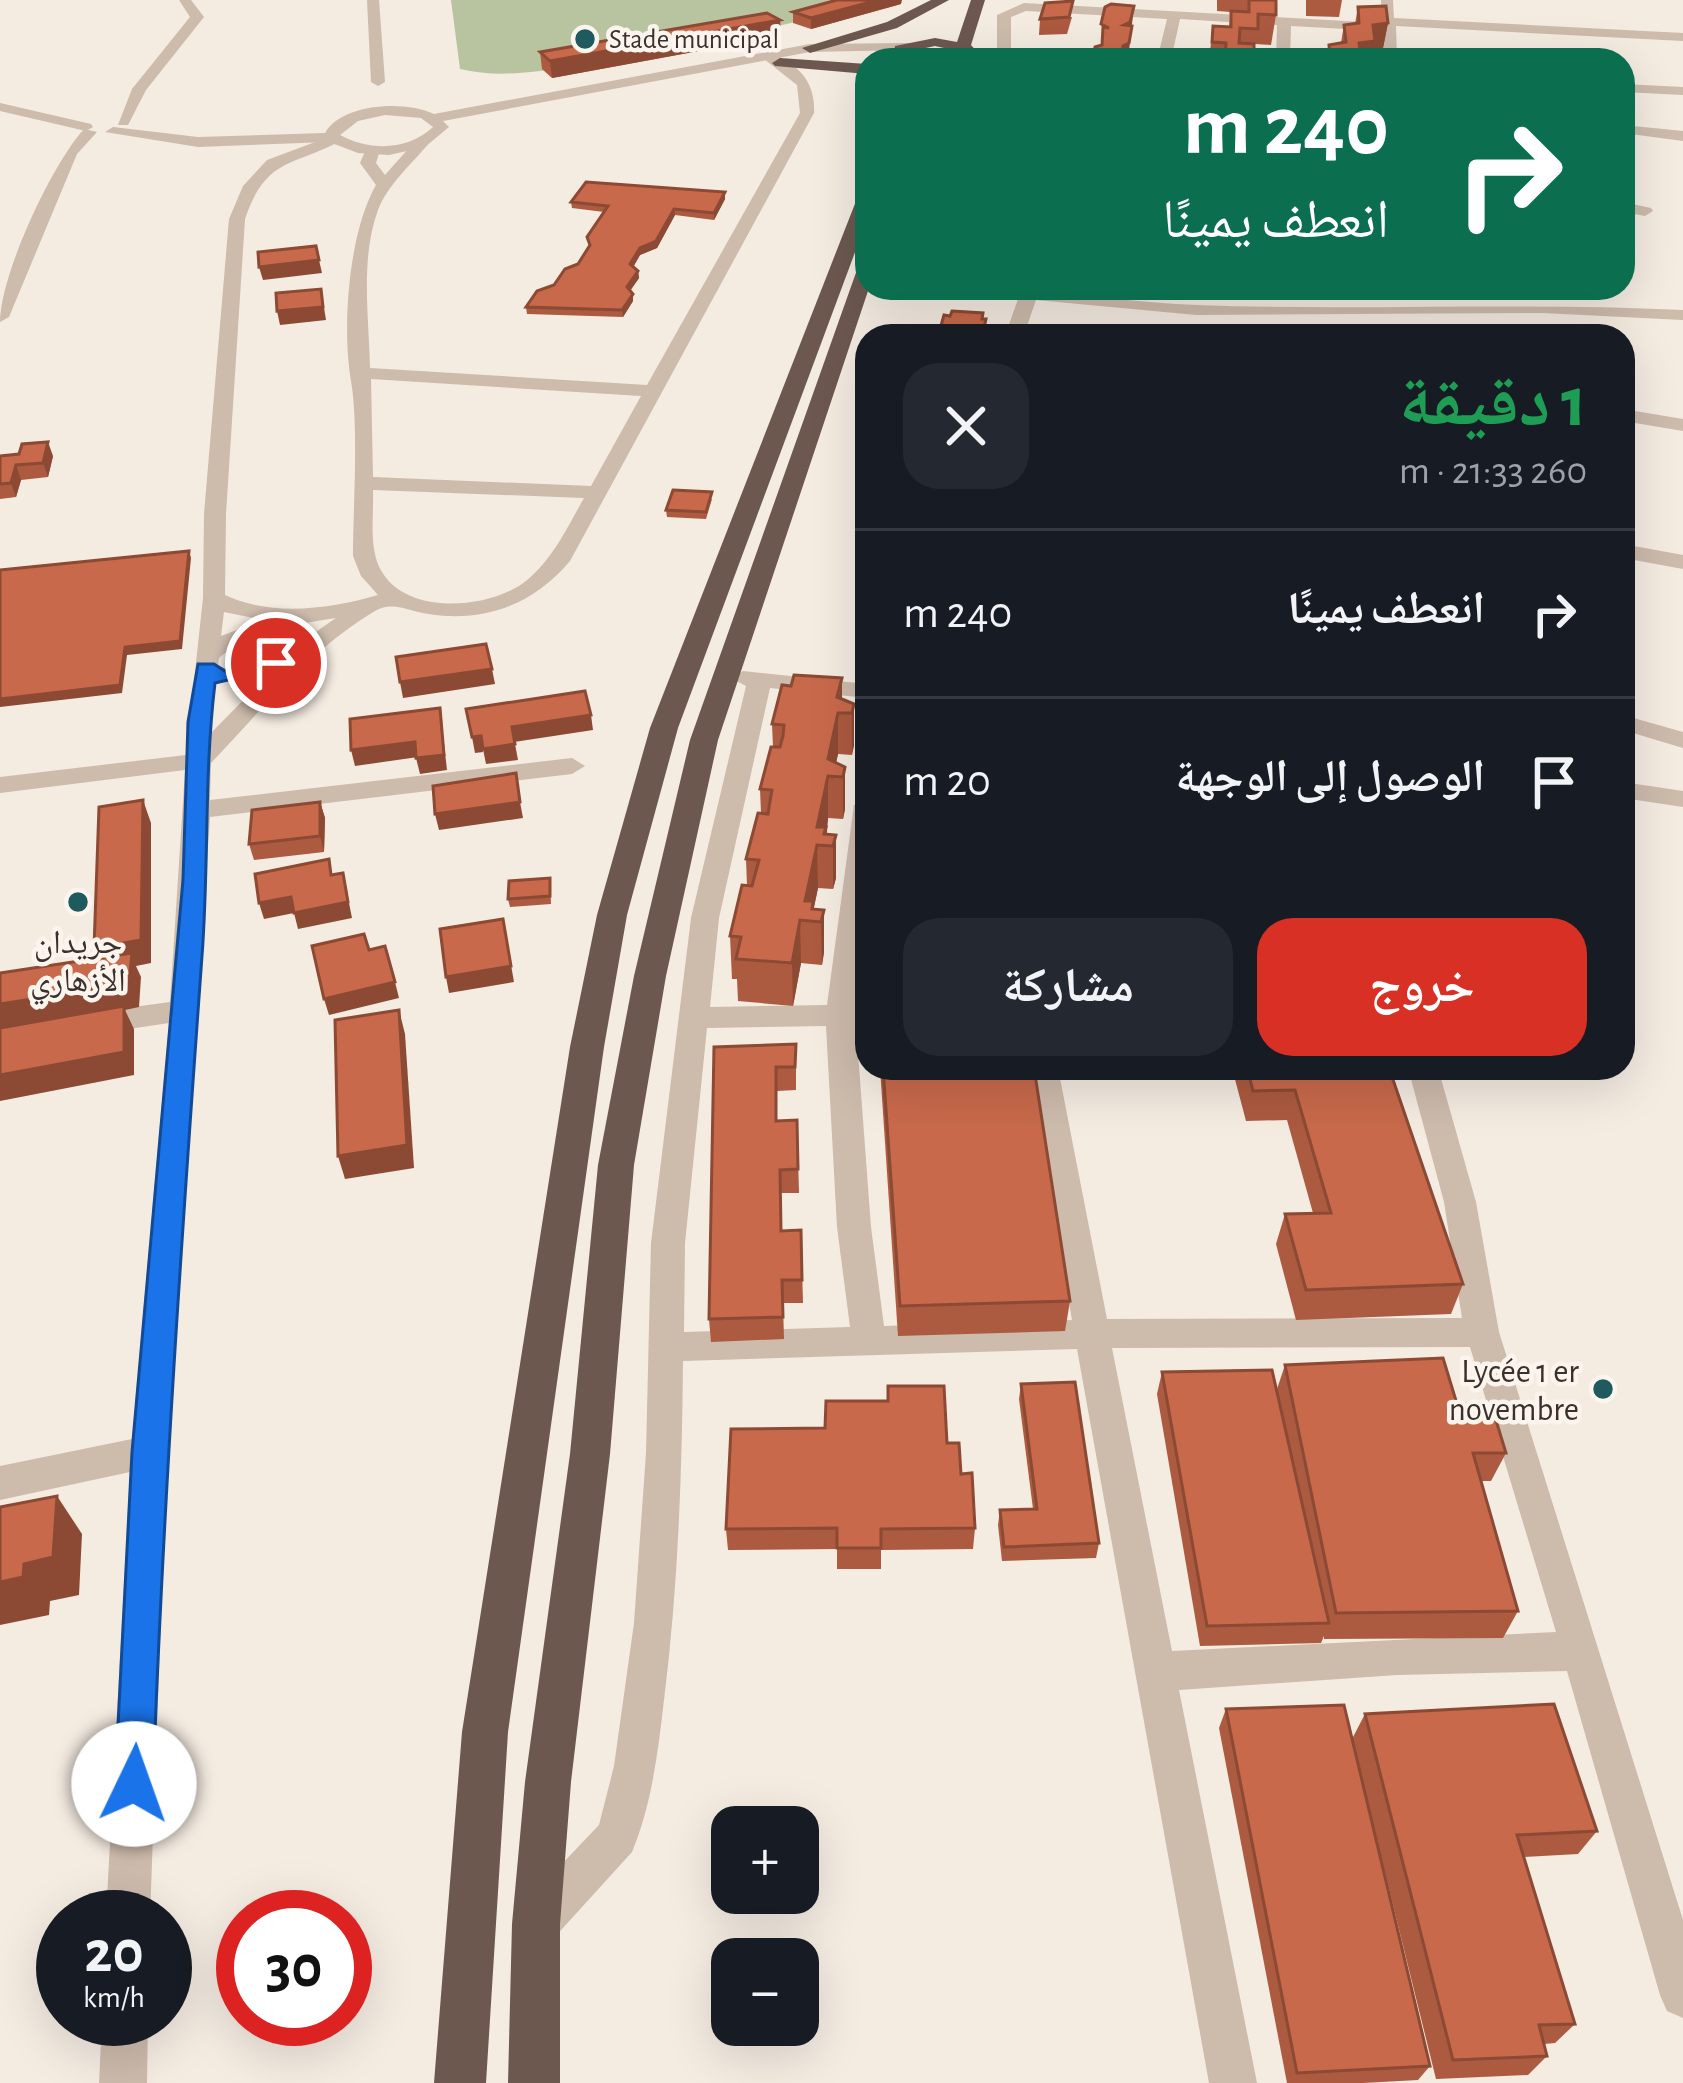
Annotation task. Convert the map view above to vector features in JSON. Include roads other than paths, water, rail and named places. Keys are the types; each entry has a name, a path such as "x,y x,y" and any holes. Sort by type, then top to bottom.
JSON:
{"highway":[{"path":"810,48 892,25 944,0"},
{"path":"909,48 944,0"},
{"path":"967,48 978,0"},
{"path":"775,59 855,68"},
{"path":"460,2083 485,1732 587,1047 612,915 664,728 782,426 855,280"},
{"path":"534,2083 536,1924 548,1782 590,1454 616,1165 650,976 704,740 742,678 855,284"}],"street":[{"path":"0,316 70,153 132,100 197,17 185,0"},
{"path":"373,0 378,82 400,111"},
{"path":"1387,0 1390,48"},
{"path":"1001,48 1006,13 1024,7 1602,39 1683,37"},
{"path":"1167,48 1174,16"},
{"path":"1283,48 1284,22"},
{"path":"980,48 1000,42"},
{"path":"0,107 52,119 224,130 400,111 438,123 775,59 810,48 868,43 889,48"},
{"path":"775,59 855,54"},
{"path":"438,123 383,184 370,210 359,266 358,373 368,575 380,590 396,597 450,609 479,609 515,598 542,580 562,556 807,113 806,86 775,59"},
{"path":"338,142 333,129 349,119 356,101 378,82"},
{"path":"1635,87 1683,91"},
{"path":"106,124 198,142 338,142 372,150 421,143"},
{"path":"1635,130 1683,136"},
{"path":"129,1890 148,1452 214,598 215,514 237,219 258,175 338,142"},
{"path":"372,150 368,163 383,184"},
{"path":"1635,209 1645,211"},
{"path":"1158,300 1247,311 1438,307 1683,315"},
{"path":"1246,300 1247,311"},
{"path":"1438,307 1442,300"},
{"path":"1339,324 1340,310"},
{"path":"358,373 655,391"},
{"path":"1635,417 1683,425"},
{"path":"362,483 596,492"},
{"path":"1635,553 1683,562"},
{"path":"214,598 233,611 261,616 367,607 396,597"},
{"path":"206,663 213,676 251,673 309,646 367,607"},
{"path":"206,663 220,644 314,611"},
{"path":"0,784 198,761 309,646"},
{"path":"536,1924 616,1837 635,1766 654,1623 668,1243 705,918 729,800 742,678 855,690"},
{"path":"1635,726 1683,740"},
{"path":"196,810 572,766"},
{"path":"1635,792 1683,799"},
{"path":"855,985 854,1227 869,1343"},
{"path":"54,1029 184,1010"},
{"path":"697,1018 853,1015"},
{"path":"1045,1080 1233,2083"},
{"path":"1427,1080 1460,1202 1482,1332 1675,1939 1683,1995"},
{"path":"666,1347 1306,1329 1482,1332"},
{"path":"0,1484 148,1452"},
{"path":"1156,1672 1397,1656 1581,1651"},
{"path":"123,2083 124,2046"}],"place":[{"name":"Stade municipal","path":"585,39"},
{"name":"جريدان الأزهاري","path":"78,902"},
{"name":"Lycée 1 er novembre","path":"1603,1389"}]}
